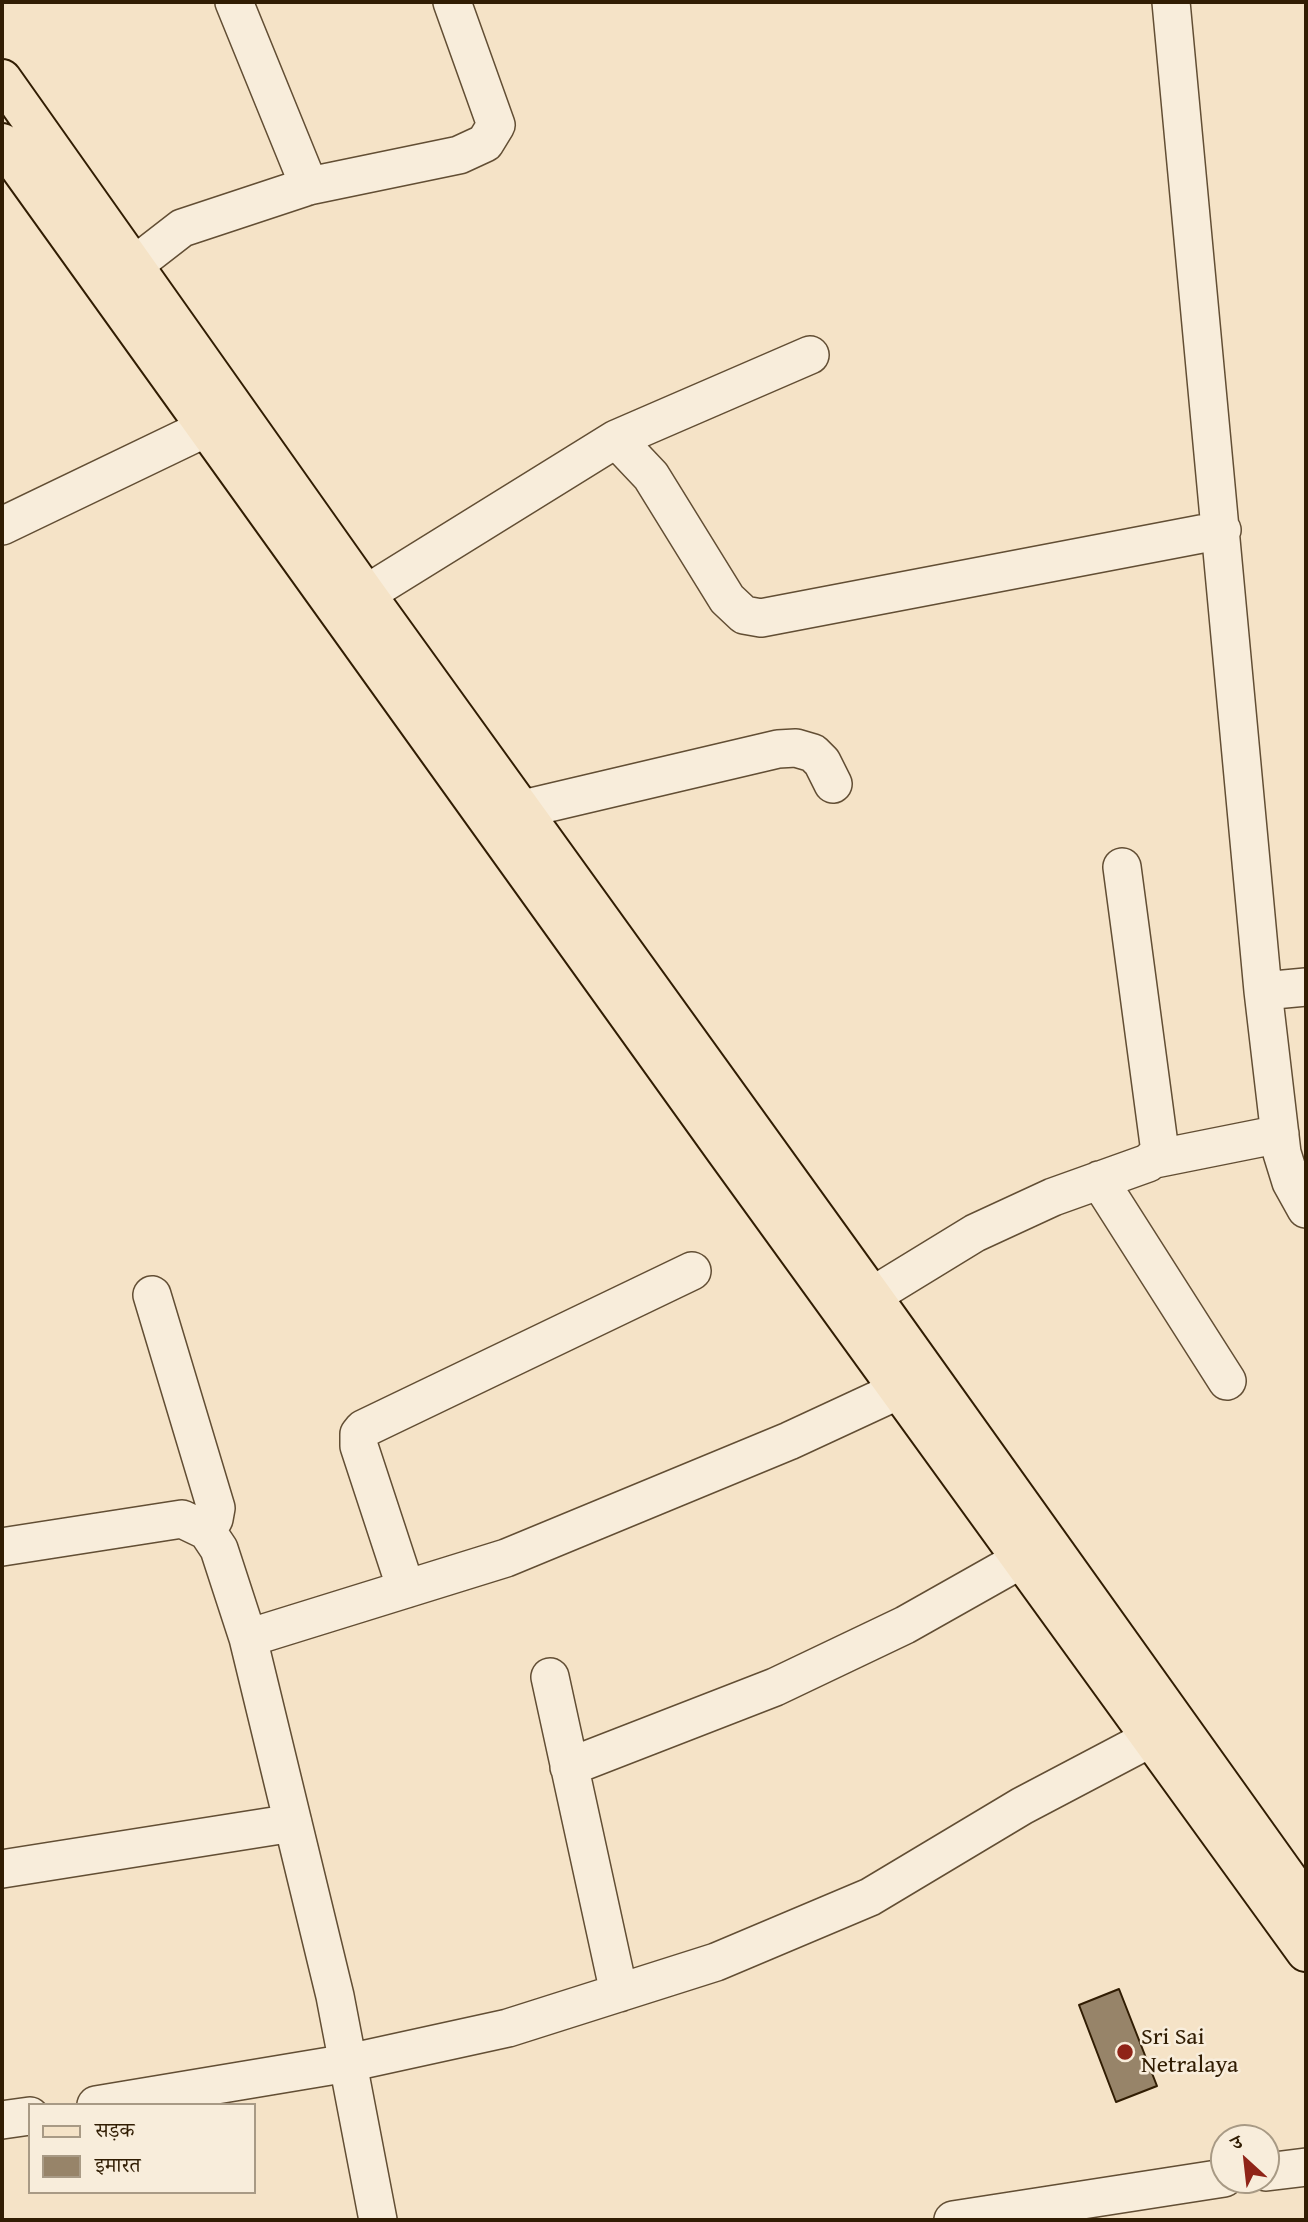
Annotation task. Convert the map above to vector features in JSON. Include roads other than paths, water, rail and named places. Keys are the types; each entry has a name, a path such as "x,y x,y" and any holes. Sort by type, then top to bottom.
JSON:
{"main road":[{"path":"2,79 366,594 523,809 1306,1904"},
{"path":"2,143 1306,1952"}],"street":[{"path":"234,2 309,186"},
{"path":"133,266 181,228 309,186 459,155 485,143 496,125 452,2"},
{"path":"1171,2 1263,990 1282,1153 1291,1182 1306,1209"},
{"path":"366,594 616,439 810,355"},
{"path":"2,526 206,428"},
{"path":"616,439 651,476 727,599 744,615 761,618 1222,530"},
{"path":"523,809 778,749 796,748 813,752 834,784"},
{"path":"1122,867 1160,1152 1156,1158"},
{"path":"1263,990 1306,987"},
{"path":"872,1296 975,1233 1053,1197 1156,1158 1280,1134"},
{"path":"1100,1180 1227,1381"},
{"path":"405,1589 359,1446 359,1434 363,1429 692,1271"},
{"path":"152,1295 216,1508 214,1520 207,1531"},
{"path":"248,1638 506,1558 789,1441 900,1390"},
{"path":"2,1547 181,1519 207,1531 219,1549 248,1638 335,1996 379,2220"},
{"path":"569,1766 775,1687 905,1625 1022,1559"},
{"path":"550,1677 618,1993"},
{"path":"108,2103 348,2063 508,2028 716,1962 870,1897 1022,1806 1153,1737"},
{"path":"2,1870 293,1823"},
{"path":"2,2120 28,2116"},
{"path":"1280,2170 1306,2166"},
{"path":"953,2220 1210,2180"}],"place":[{"name":"Sri Sai Netralaya","path":"1125,2052"}]}
